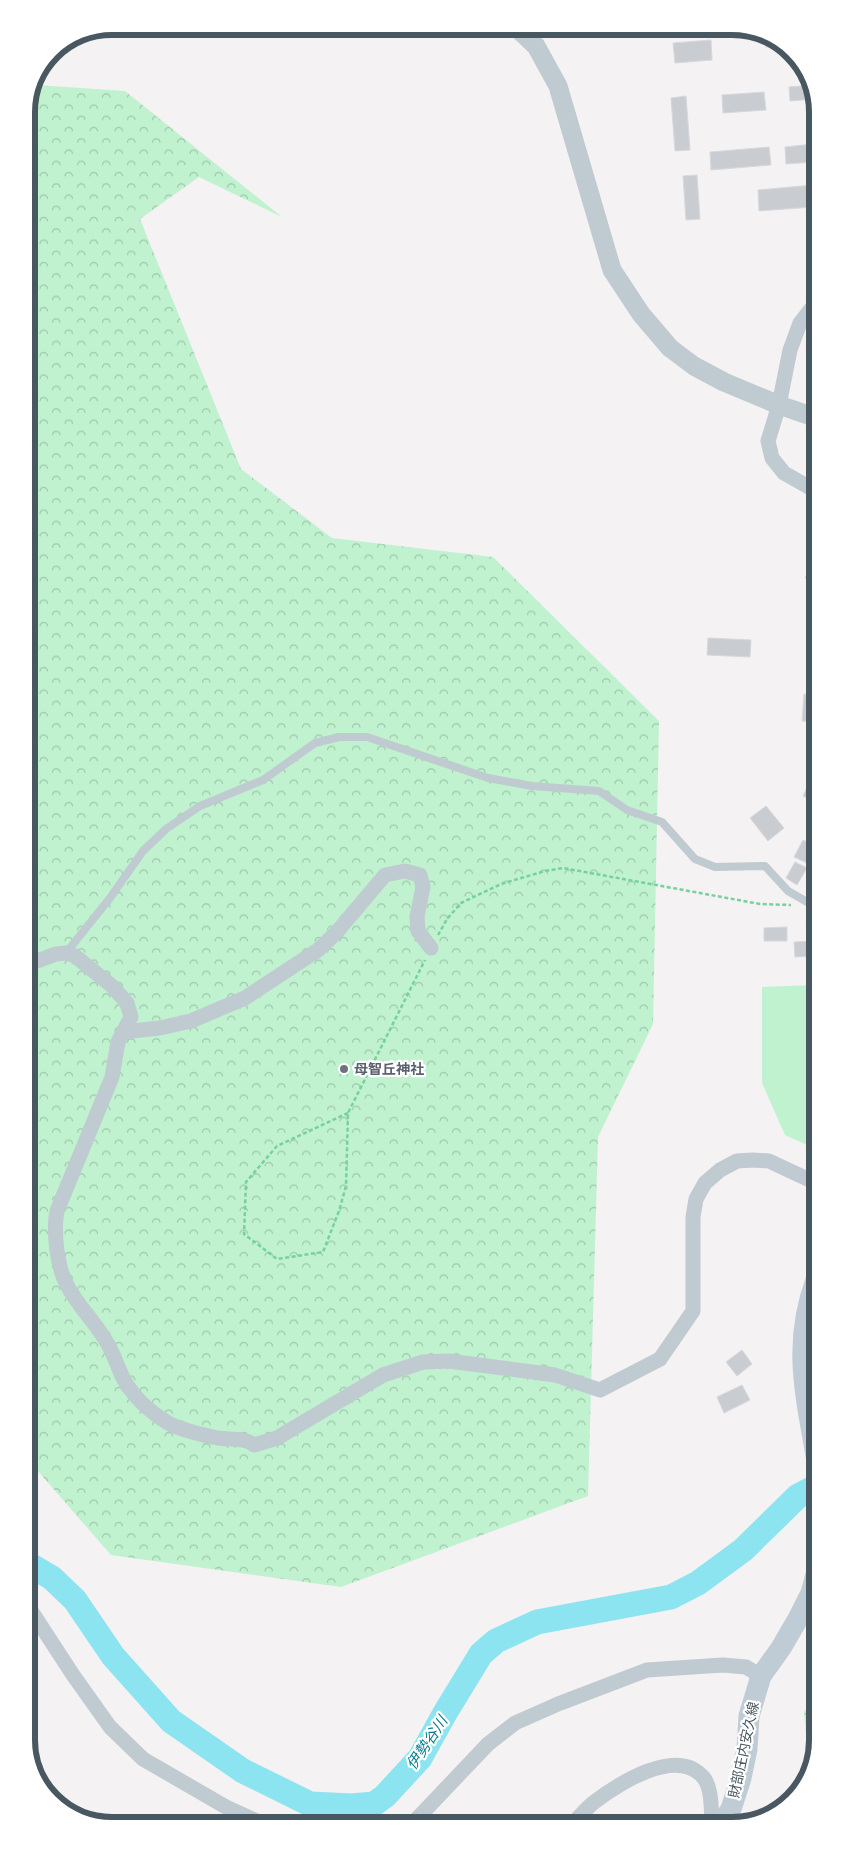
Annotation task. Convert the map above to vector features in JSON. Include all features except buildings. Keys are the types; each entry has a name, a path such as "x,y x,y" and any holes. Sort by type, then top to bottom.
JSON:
{"main road":[{"path":"809,1300 803,1334 802,1355 803,1380 809,1415"},
{"name":"財部庄内安久線","path":"726,1817 731,1809 741,1778 747,1749 749,1716 762,1676 781,1648 809,1597"}],"street":[{"path":"525,35 536,46 558,86 612,270 641,314 670,348 694,366 724,382 779,405 809,414"},
{"path":"809,311 800,324 790,350 779,405 768,441 772,458 784,473 809,487"},
{"path":"123,1032 160,1028 191,1021 245,998 318,950 336,933 386,874 405,871 420,874 423,886 416,917 418,931 431,948"},
{"path":"35,962 56,954 66,953 75,956 112,986 127,1004 131,1017 118,1042 112,1077 57,1211 55,1223 57,1251 66,1284 107,1342 123,1378 136,1396 152,1412 171,1424 217,1438 248,1440 254,1445 277,1438 384,1375 423,1362 449,1361 555,1375 600,1390 660,1360 693,1311 693,1217 696,1200 705,1183 720,1170 737,1161 753,1160 769,1161 809,1180"},
{"path":"35,1617 110,1727 143,1760 226,1807 248,1817"},
{"path":"420,1817 488,1744 515,1723 558,1704 647,1670 723,1665 746,1667 762,1676"},
{"path":"579,1817 593,1804 637,1775 671,1764 690,1766 704,1778 709,1794 712,1817"}],"lane":[{"path":"66,953 110,898 143,851 166,829 200,806 263,780 315,743 339,737 367,737 488,778 532,786 599,791 628,810 662,822 695,859 715,867 765,866 788,891 809,903"}],"path":[{"path":"348,1113 277,1146 246,1182 244,1234 277,1259 323,1252 346,1186 348,1113 431,948 447,919 461,903 501,884 545,871 563,868 760,904 809,906"}],"green space":[{"path":"40,85 125,91 282,217 199,177 140,219 241,469 332,538 493,557 659,721 653,1024 598,1137 588,1496 341,1587 111,1555 35,1468 35,107"},
{"path":"809,985 809,1146 785,1135 762,1083 762,987"},
{"path":"809,1705 808,1752 804,1712"}],"waterway":[{"name":"伊勢谷川","path":"35,1568 52,1578 75,1600 113,1656 171,1721 243,1771 310,1804 352,1806 374,1804 385,1796 420,1758 481,1654 496,1641 537,1622 671,1597 698,1583 743,1550 798,1496 809,1490"}],"place":[{"name":"母智丘神社","path":"344,1069"}]}
